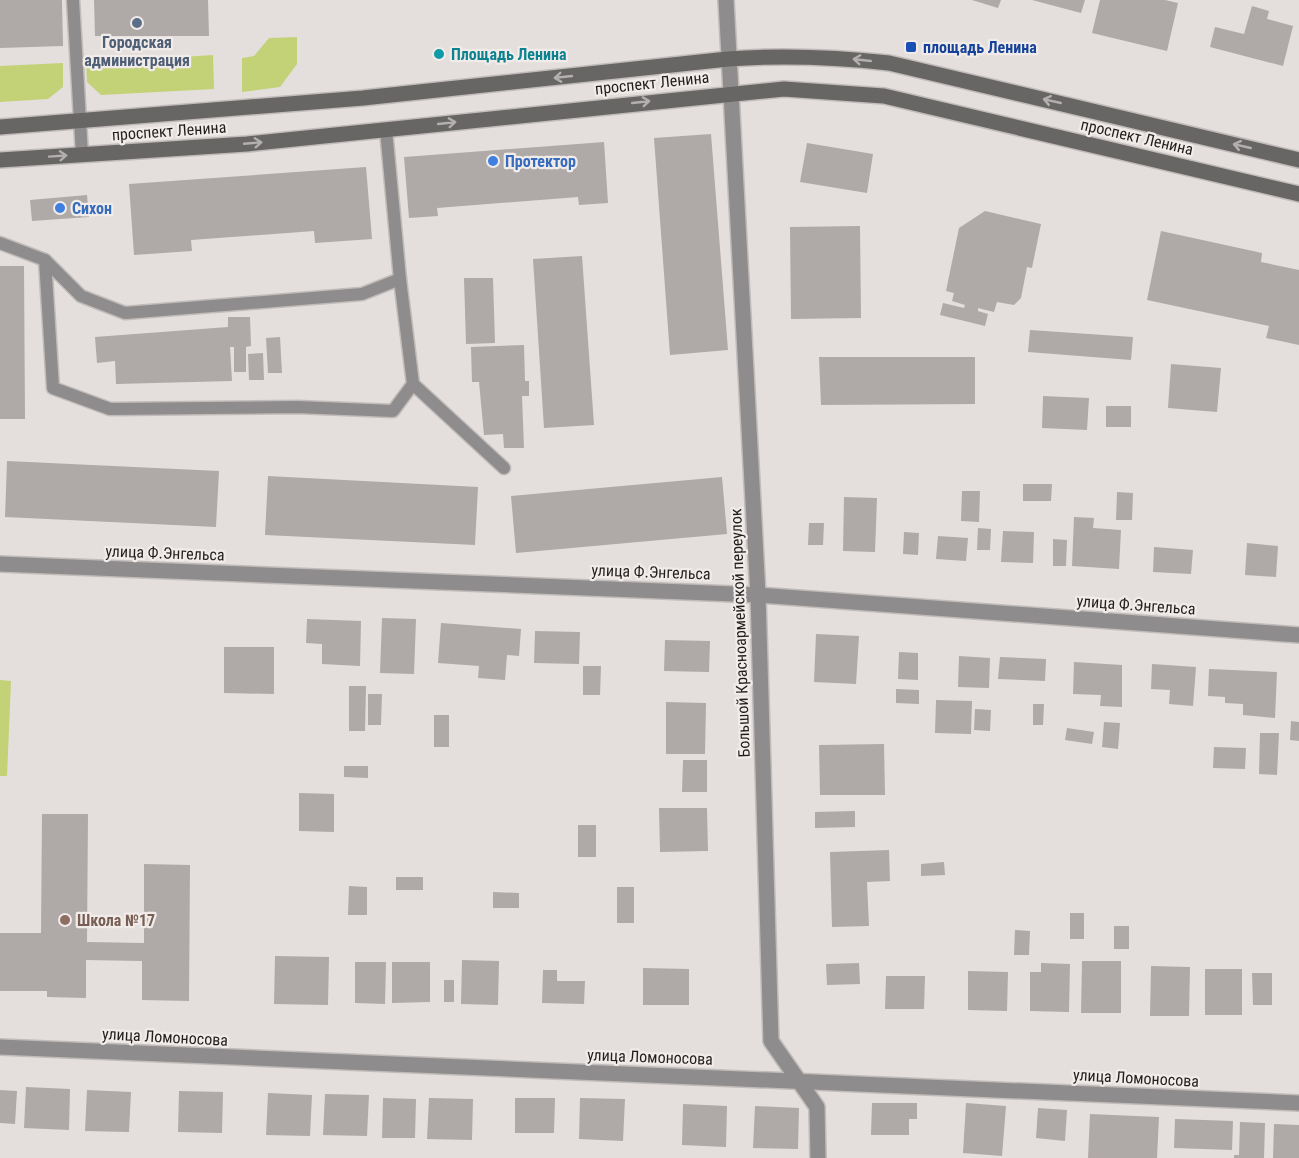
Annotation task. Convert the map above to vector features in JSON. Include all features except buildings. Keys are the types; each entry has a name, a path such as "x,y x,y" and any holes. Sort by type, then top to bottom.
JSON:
{"main road":[{"name":"проспект Ленина","path":"0,127 363,98 783,55 821,56 889,63 1299,160"},
{"name":"проспект Ленина","path":"0,160 247,144 784,88 884,96 1299,194"}],"street":[{"name":"Большой Красноармейской переулок","path":"726,0 758,595 771,1041 817,1107 818,1158"},
{"name":"улица Ф.Энгельса","path":"0,564 758,595 1299,635"},
{"name":"улица Ломоносова","path":"0,1047 1299,1103"}],"lane":[{"path":"73,0 82,155"},
{"path":"386,130 399,279 414,384 504,468"},
{"path":"0,243 45,260 81,296 125,313 362,294 399,279"},
{"path":"45,260 53,388 110,410 297,407 393,411 414,384"}],"green space":[{"path":"297,37 297,64 280,87 242,92 242,58 254,56 269,38"},
{"path":"213,55 214,89 101,95 87,82 86,63"},
{"path":"63,63 63,87 48,99 0,102 0,66"},
{"path":"0,680 11,681 7,776 0,776"}],"place":[{"name":"Городская администрация","path":"137,23"},
{"name":"площадь Ленина","path":"911,47"},
{"name":"Площадь Ленина","path":"439,54"},
{"name":"Протектор","path":"493,161"},
{"name":"Сихон","path":"60,208"},
{"name":"Школа №17","path":"65,920"}]}
